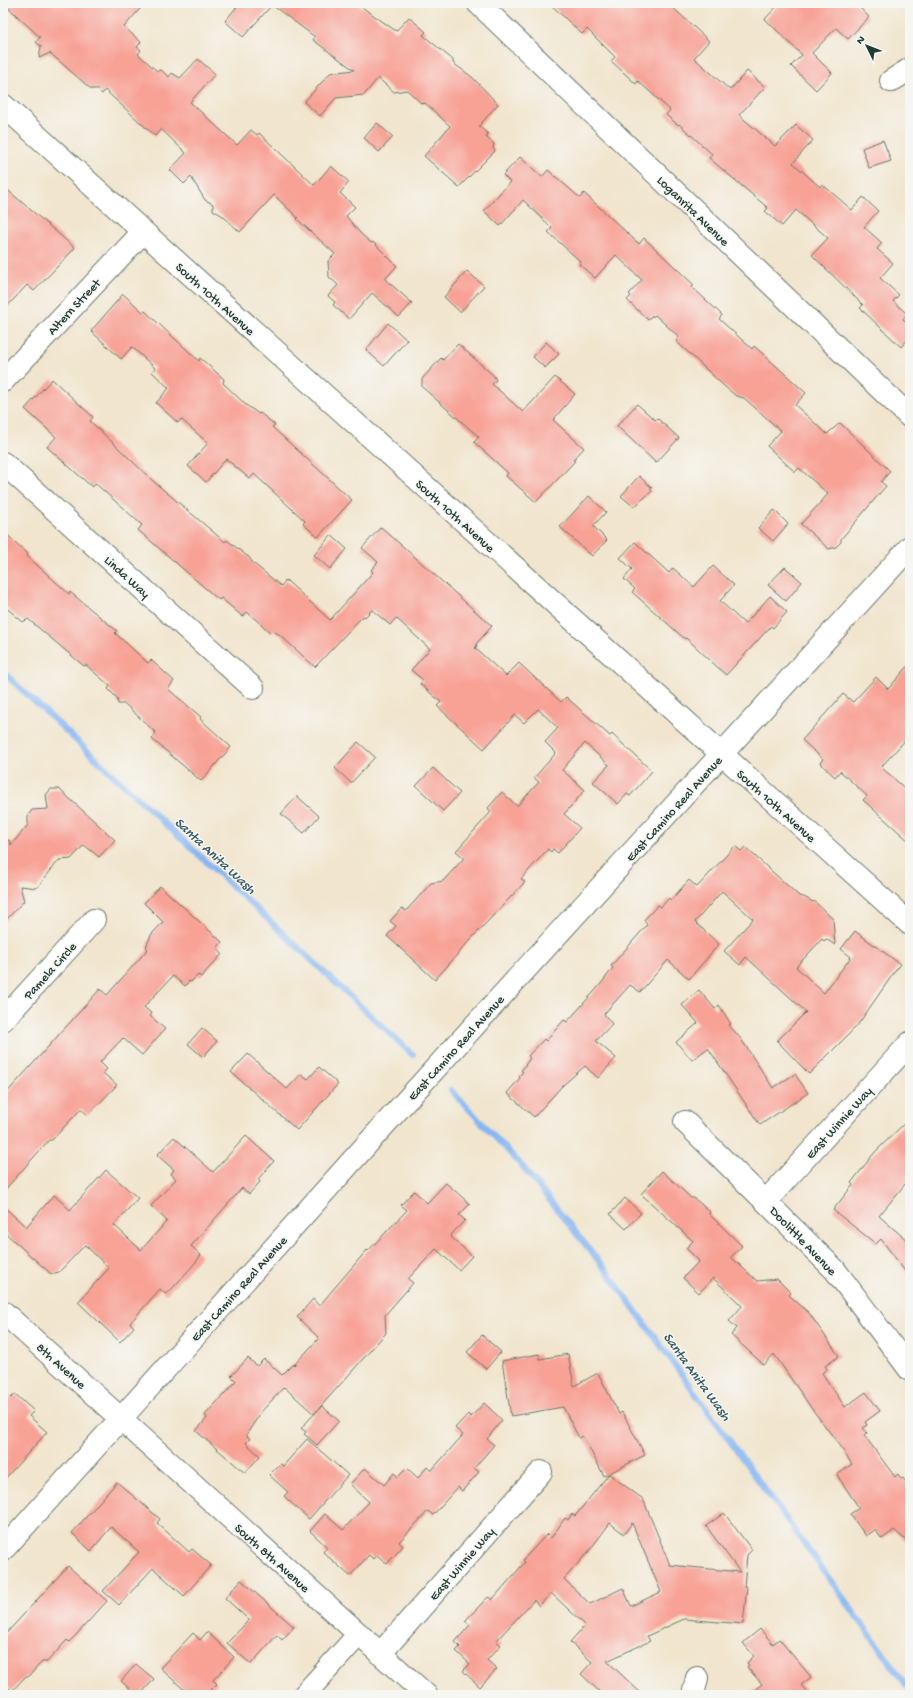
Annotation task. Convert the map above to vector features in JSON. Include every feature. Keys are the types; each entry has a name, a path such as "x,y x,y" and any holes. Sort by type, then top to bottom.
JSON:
{"street":[{"name":"Loganrita Avenue","path":"478,3 910,417"},
{"path":"891,81 910,69"},
{"name":"South 10th Avenue","path":"3,105 721,755 910,924"},
{"name":"Altern Street","path":"3,381 143,232"},
{"name":"Linda Way","path":"3,463 253,688"},
{"name":"East Camino Real Avenue","path":"3,1550 404,1103 910,547"},
{"name":"Pamela Circle","path":"3,1020 94,920"},
{"name":"East Winnie Way","path":"766,1201 910,1042"},
{"name":"Doolittle Avenue","path":"685,1122 835,1270 910,1370"},
{"name":"8th Avenue","path":"3,1312 121,1419"},
{"name":"South 8th Avenue","path":"121,1419 426,1695"},
{"name":"East Winnie Way","path":"380,1654 541,1472"},
{"path":"304,1695 359,1634"}],"building":[{"path":"3,3 145,3 124,27 141,42 137,47 141,50 138,54 157,71 161,70 169,77 172,73 180,78 198,59 215,74 190,102 237,145 251,130 257,135 259,133 314,185 331,166 349,182 340,193 355,207 346,216 360,233 371,243 373,242 397,266 385,279 412,303 399,317 372,293 349,319 333,305 335,302 328,296 338,285 329,277 328,261 335,254 297,219 298,218 274,195 240,232 223,216 213,210 213,204 205,200 191,177 184,184 170,170 186,153 161,129 155,136 105,90 102,94 97,89 91,89 50,53 39,58 41,46 36,42 40,37"},
{"path":"240,3 356,3 396,31 409,17 426,32 423,35 453,60 453,63 472,77 498,104 479,126 488,134 486,137 494,144 493,148 495,151 459,187 424,156 450,126 425,103 422,104 407,90 394,92 378,78 364,95 336,98 320,116 304,102 330,73 354,70 313,40 315,37 272,5 243,37 225,21"},
{"path":"549,3 668,3 709,41 694,58 730,90 747,71 765,87 739,115 775,146 796,125 813,140 793,163 820,187 822,184 852,210 863,197 878,211 864,227 882,243 877,249 893,263 880,278 899,295 893,301 907,314 903,319 910,326 910,337 901,347 860,308 863,305 812,255 828,238 796,210 782,226 765,211 768,208 709,158 712,154 679,124 678,125 666,115 670,110 638,81 636,84 611,61 615,57 587,29 582,34"},
{"path":"780,3 855,3 869,17 848,39 836,28 812,53 832,73 816,90 791,66 802,55 765,19"},
{"path":"377,123 393,137 379,152 364,138"},
{"path":"883,140 891,161 869,168 862,148"},
{"path":"520,157 542,177 548,170 580,198 584,193 639,244 644,238 694,285 692,287 722,315 719,319 752,349 754,346 806,393 795,405 827,434 840,423 890,471 881,482 886,486 841,539 841,542 836,547 829,549 801,524 828,494 799,468 795,472 767,446 781,431 744,398 736,396 724,386 676,341 679,337 655,315 653,317 652,315 648,320 627,300 631,296 629,294 642,280 616,255 595,278 579,264 581,262 548,232 552,228 523,200 500,226 484,211 510,182 503,175"},
{"path":"3,186 75,248 34,291 27,285 3,311"},
{"path":"467,271 484,286 460,312 444,297"},
{"path":"123,294 143,312 145,311 199,361 200,358 224,379 223,383 246,405 259,414 260,413 275,425 272,427 352,500 318,537 303,524 305,521 254,474 250,479 226,459 206,482 188,466 208,443 181,419 178,423 156,403 169,388 152,372 155,368 132,347 121,359 91,331"},
{"path":"388,323 407,340 384,366 366,350"},
{"path":"546,342 559,354 545,368 533,357"},
{"path":"458,344 494,376 496,380 492,384 523,412 555,377 575,394 553,420 584,448 573,460 575,461 536,502 506,476 508,473 474,442 479,437 422,387 422,379 441,358 443,360"},
{"path":"52,379 93,417 90,421 153,481 225,542 227,540 248,556 253,563 281,586 286,580 330,620 373,572 371,570 378,562 362,548 381,527 492,626 476,644 477,646 475,648 506,676 519,663 561,702 566,697 610,736 612,734 652,771 630,796 627,794 618,804 593,782 609,765 585,743 562,770 585,790 564,814 580,828 558,853 553,849 551,852 548,849 521,879 525,882 470,940 435,980 387,936 396,926 390,921 402,908 406,911 431,883 443,881 464,858 456,851 491,812 488,808 502,792 517,806 539,782 534,778 556,753 545,742 558,728 538,709 524,723 515,715 484,749 437,706 441,702 420,684 423,680 411,670 430,649 396,618 390,625 372,610 365,617 364,616 361,618 315,667 280,635 273,631 271,633 247,612 243,617 221,598 219,600 138,530 142,525 96,484 92,487 47,447 56,437 25,409"},
{"path":"637,404 655,420 657,418 679,438 656,463 617,426"},
{"path":"639,476 652,488 650,489 652,491 634,507 621,496"},
{"path":"589,496 606,512 593,526 607,540 592,556 560,527"},
{"path":"774,510 788,524 773,541 758,528"},
{"path":"3,531 28,554 27,556 69,594 70,592 117,631 115,633 148,663 151,660 174,681 168,689 201,717 200,719 231,747 201,781 152,739 156,733 125,704 118,704 117,698 108,689 110,686 28,619 23,622 3,605"},
{"path":"331,535 347,549 330,569 314,555"},
{"path":"635,542 669,573 673,568 694,587 713,566 734,585 720,601 745,624 770,596 787,612 773,628 771,626 726,675 686,638 685,639 632,592 635,589 624,579 632,569 620,558"},
{"path":"785,567 802,582 786,601 768,585"},
{"path":"910,664 910,735 881,767 910,793 910,842 863,800 867,796 840,771 835,777 820,763 823,759 802,740 843,694 853,702 876,677 888,689"},
{"path":"358,742 375,757 351,783 335,768"},
{"path":"433,768 460,793 443,811 416,786"},
{"path":"51,789 59,789 115,840 99,857 84,845 71,859 59,860 37,888 20,886 24,901 3,923 3,838 10,841 11,845 28,825 28,815 32,810 48,809 46,795"},
{"path":"297,796 319,816 304,833 281,814"},
{"path":"735,846 741,851 745,847 799,896 813,902 814,901 833,919 835,945 826,939 824,941 822,939 796,967 824,993 851,957 841,949 855,931 900,964 857,1026 809,1074 777,1041 806,1012 746,957 740,965 724,951 753,919 722,891 695,922 719,944 689,979 668,960 640,992 630,985 604,1014 612,1024 596,1041 616,1058 598,1078 585,1066 562,1086 534,1117 507,1093 520,1078 519,1076 523,1072 521,1071 530,1058 528,1056 544,1039 546,1041 564,1020 567,1022 600,985 613,968 611,966 647,925 644,920 658,905 661,907 669,898 671,900 689,880 697,887"},
{"path":"160,886 222,942 217,948 222,954 201,977 198,975 191,982 189,981 185,986 173,976 144,1007 152,1014 150,1016 165,1029 142,1055 123,1038 100,1062 107,1069 103,1073 117,1085 88,1115 81,1109 52,1140 49,1140 3,1192 3,1097 100,989 107,995 148,949 146,947 151,935 163,922 144,903"},
{"path":"699,990 715,1009 719,1005 731,1024 729,1025 741,1039 773,1088 795,1074 808,1093 760,1125 708,1048 692,1060 676,1042 698,1023 682,1005"},
{"path":"202,1028 217,1041 203,1057 188,1044"},
{"path":"248,1054 287,1089 301,1074 308,1079 319,1067 338,1084 297,1130 231,1072"},
{"path":"910,1118 910,1178 879,1216 910,1243 910,1278 881,1239 876,1244 833,1210 853,1185 851,1183 875,1152"},
{"path":"246,1136 274,1161 258,1179 260,1182 249,1194 242,1188 191,1246 201,1255 196,1262 166,1294 160,1289 130,1323 134,1327 120,1342 78,1302 109,1268 85,1245 59,1272 51,1274 3,1231 3,1206 26,1227 54,1195 70,1210 106,1170 138,1198 114,1225 141,1250 167,1221 151,1206 176,1179 171,1174 174,1170 157,1155 174,1137 213,1172"},
{"path":"662,1171 691,1198 694,1198 710,1212 709,1214 742,1246 731,1257 757,1281 777,1279 791,1293 789,1295 809,1313 839,1356 825,1366 827,1369 822,1373 845,1407 866,1392 880,1411 865,1422 867,1425 863,1428 867,1433 864,1435 895,1477 898,1474 910,1488 910,1544 894,1530 882,1539 875,1530 866,1536 850,1514 859,1508 837,1475 852,1464 844,1453 845,1452 812,1409 774,1354 764,1365 731,1335 737,1328 729,1321 742,1306 713,1278 699,1293 683,1278 699,1261 686,1248 693,1241 641,1194"},
{"path":"446,1183 470,1204 459,1215 465,1220 450,1236 472,1256 459,1270 436,1249 408,1279 413,1283 385,1315 386,1333 314,1414 284,1387 262,1411 246,1435 250,1439 246,1443 260,1456 245,1473 196,1431 207,1418 205,1415 236,1381 231,1376 248,1358 257,1366 264,1359 282,1375 293,1364 294,1365 319,1338 297,1317 313,1299 319,1306 367,1250 368,1251 407,1210 401,1205 414,1191 427,1203"},
{"path":"625,1198 641,1213 626,1229 610,1214"},
{"path":"482,1335 501,1352 486,1369 467,1352"},
{"path":"539,1354 540,1359 568,1354 574,1386 598,1373 619,1414 622,1412 645,1455 604,1476 586,1442 582,1436 579,1438 563,1407 511,1416 502,1361"},
{"path":"3,1391 11,1398 15,1394 34,1411 29,1416 47,1432 3,1481"},
{"path":"484,1403 502,1420 487,1439 494,1445 474,1468 479,1472 462,1491 458,1487 433,1515 428,1511 399,1542 403,1546 387,1564 377,1555 373,1559 369,1555 350,1576 323,1552 327,1547 310,1531 325,1514 343,1530 369,1502 350,1484 365,1468 384,1485 394,1473 398,1477 407,1468 418,1478 427,1467 431,1471 463,1435 455,1428 468,1414 471,1417"},
{"path":"322,1406 339,1421 317,1445 304,1434 306,1432 301,1428"},
{"path":"307,1439 348,1475 309,1519 284,1496 288,1492 269,1475 280,1464 283,1466"},
{"path":"609,1474 643,1499 670,1565 740,1572 706,1526 724,1513 752,1550 747,1555 744,1586 747,1587 743,1624 684,1619 647,1636 650,1641 607,1661 643,1695 603,1695 581,1674 592,1662 570,1642 585,1625 551,1593 539,1606 534,1600 496,1641 501,1645 487,1660 497,1669 480,1687 463,1671 470,1664 456,1651 460,1647 455,1642 470,1625 465,1621 488,1597 492,1600 525,1562 523,1560 547,1534 551,1538 565,1518 568,1520 572,1514 575,1516","holes":["610,1523 624,1534 632,1523 661,1592 631,1606 623,1588 590,1604 564,1579 589,1551"]},
{"path":"117,1482 160,1519 157,1523 189,1552 192,1549 211,1565 184,1596 153,1568 119,1605 103,1591 139,1552 111,1527 91,1551 72,1533"},
{"path":"68,1566 107,1601 69,1642 67,1640 47,1662 42,1662 12,1691 3,1683 3,1637"},
{"path":"241,1580 294,1627 282,1640 277,1635 251,1664 227,1643 249,1620 225,1598"},
{"path":"760,1629 773,1644 779,1639 811,1677 801,1685 810,1695 748,1695 762,1684 747,1667 749,1665 747,1663 754,1656 743,1643"},
{"path":"207,1632 234,1657 213,1680 217,1684 206,1695 190,1695 160,1668 193,1633 200,1640"},
{"path":"136,1664 154,1679 140,1695 136,1695 121,1681"}],"waterway":[{"name":"Santa Anita Wash","path":"3,672 413,1055"},
{"name":"Santa Anita Wash","path":"451,1090 522,1166 606,1270 910,1690"}]}
